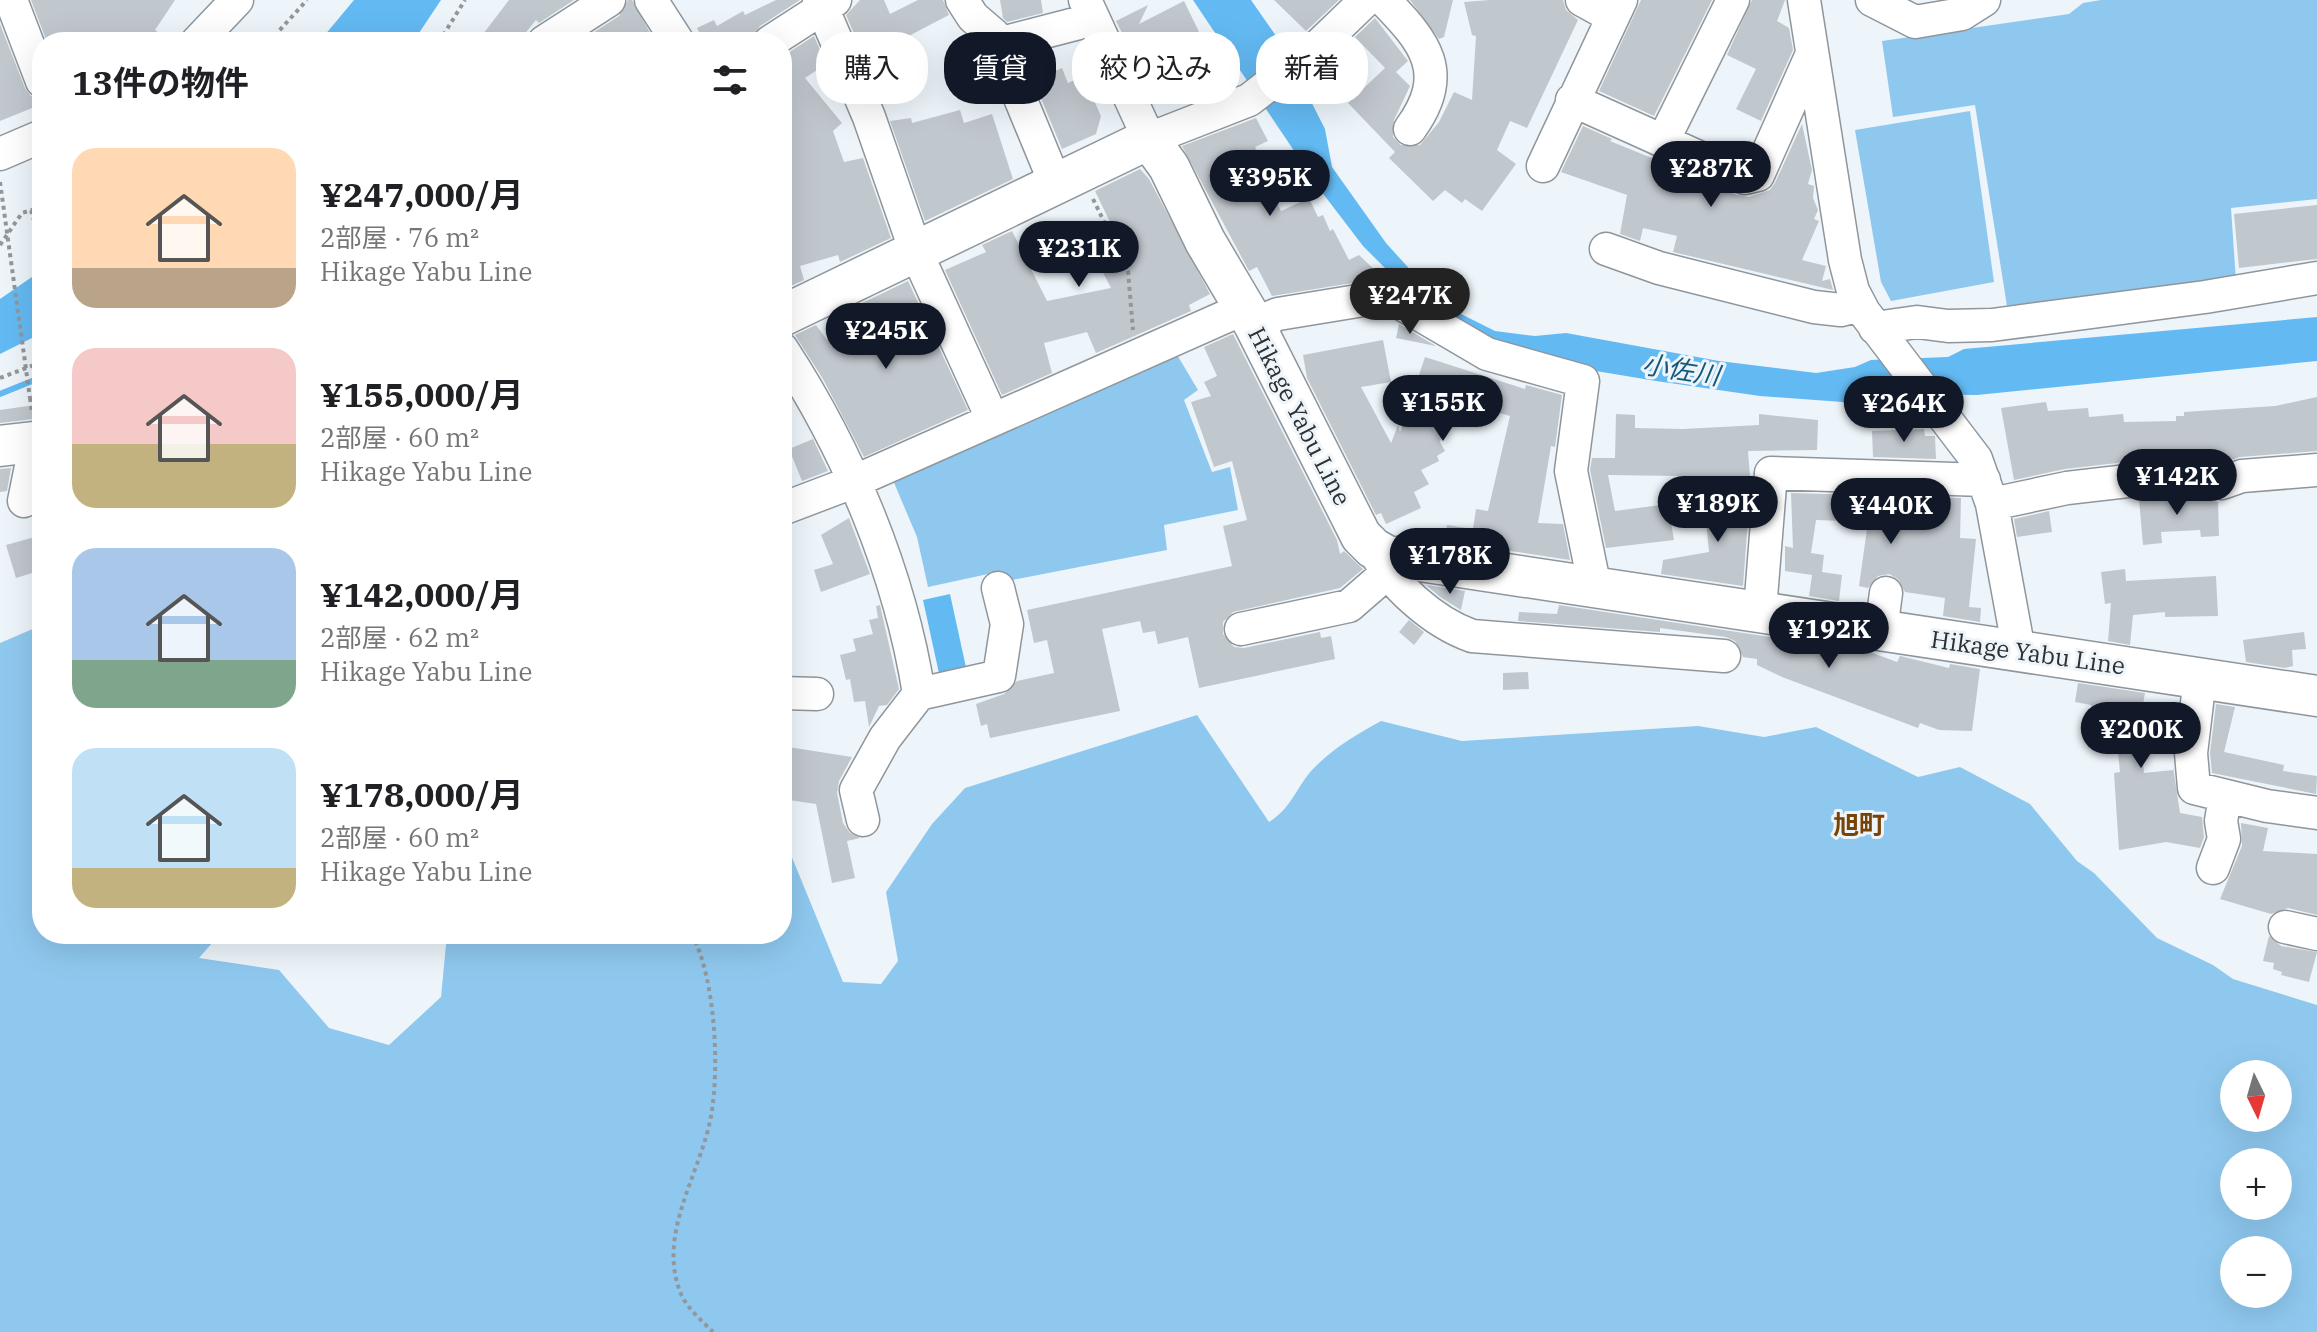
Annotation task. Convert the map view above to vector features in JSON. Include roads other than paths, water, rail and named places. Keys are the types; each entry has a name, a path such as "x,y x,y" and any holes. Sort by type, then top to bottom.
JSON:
{"main road":[{"path":"792,317 916,252 1149,139"},
{"name":"Hikage Yabu Line","path":"1149,139 1169,167 1205,241 1250,316 1352,519 1380,561 1404,560 1760,610 1884,611 2019,651 2317,696"}],"street":[{"path":"11,0 32,55"},
{"path":"559,32 609,0"},
{"path":"651,0 672,32"},
{"path":"962,0 973,17 990,32"},
{"path":"1027,32 1079,11 1149,139 1249,100 1314,50 1366,0"},
{"path":"1384,0 1420,37 1431,69 1430,88 1423,112 1410,129"},
{"path":"1543,166 1617,8 1582,0"},
{"path":"1663,141 1733,0"},
{"path":"1804,0 1845,260 1875,327 1976,459 1988,492 2019,651"},
{"path":"1872,0 1915,22 1962,14 1984,0"},
{"path":"784,32 825,3 916,252 992,418"},
{"path":"205,32 227,4"},
{"path":"1572,100 1745,178 1758,175 1811,56"},
{"path":"1030,104 1070,179"},
{"path":"0,154 32,140"},
{"path":"1606,249 1659,268 1814,307 1841,310 1875,327 1917,322 1948,326 1992,325 2205,297 2317,278"},
{"path":"792,505 853,482 1137,356 1250,316 1388,296 1487,354 1583,381 1571,471 1595,588"},
{"path":"792,343 894,585 910,636 919,694"},
{"path":"24,501 26,443"},
{"path":"1760,610 1761,473 1988,492 2067,488 2171,476 2222,483 2242,476 2317,470"},
{"path":"1241,629 1349,606 1380,561 1444,622 1472,636 1724,656"},
{"path":"863,820 856,790 885,738 919,694 999,676 1007,624 998,588"},
{"path":"2200,678 2191,781 2199,791 2317,813"},
{"path":"792,693 817,694"},
{"path":"2213,868 2224,839 2221,821 2225,797"},
{"path":"2285,927 2317,934"}],"water":[{"path":"354,0 441,0 420,32 327,32"},
{"path":"1193,0 1251,0 1273,32 1256,32 1256,94 1240,70 1240,32 1214,32"},
{"name":"小佐川","path":"1263,104 1312,104 1325,129 1332,167 1386,243 1425,286 1459,313 1495,331 1535,336 1566,333 1719,361 1816,373 1855,367 1871,360 1948,357 1964,349 2317,317 2317,361 1977,395 1894,394 1856,403 1760,396 1596,371 1493,344 1406,289 1363,246 1321,191"},
{"path":"32,277 32,338 0,354 0,299"},
{"path":"950,594 967,672 940,678 923,600"}],"waterway":[{"path":"0,394 32,381"}],"district":[{"name":"旭町","path":"1859,824"}]}
